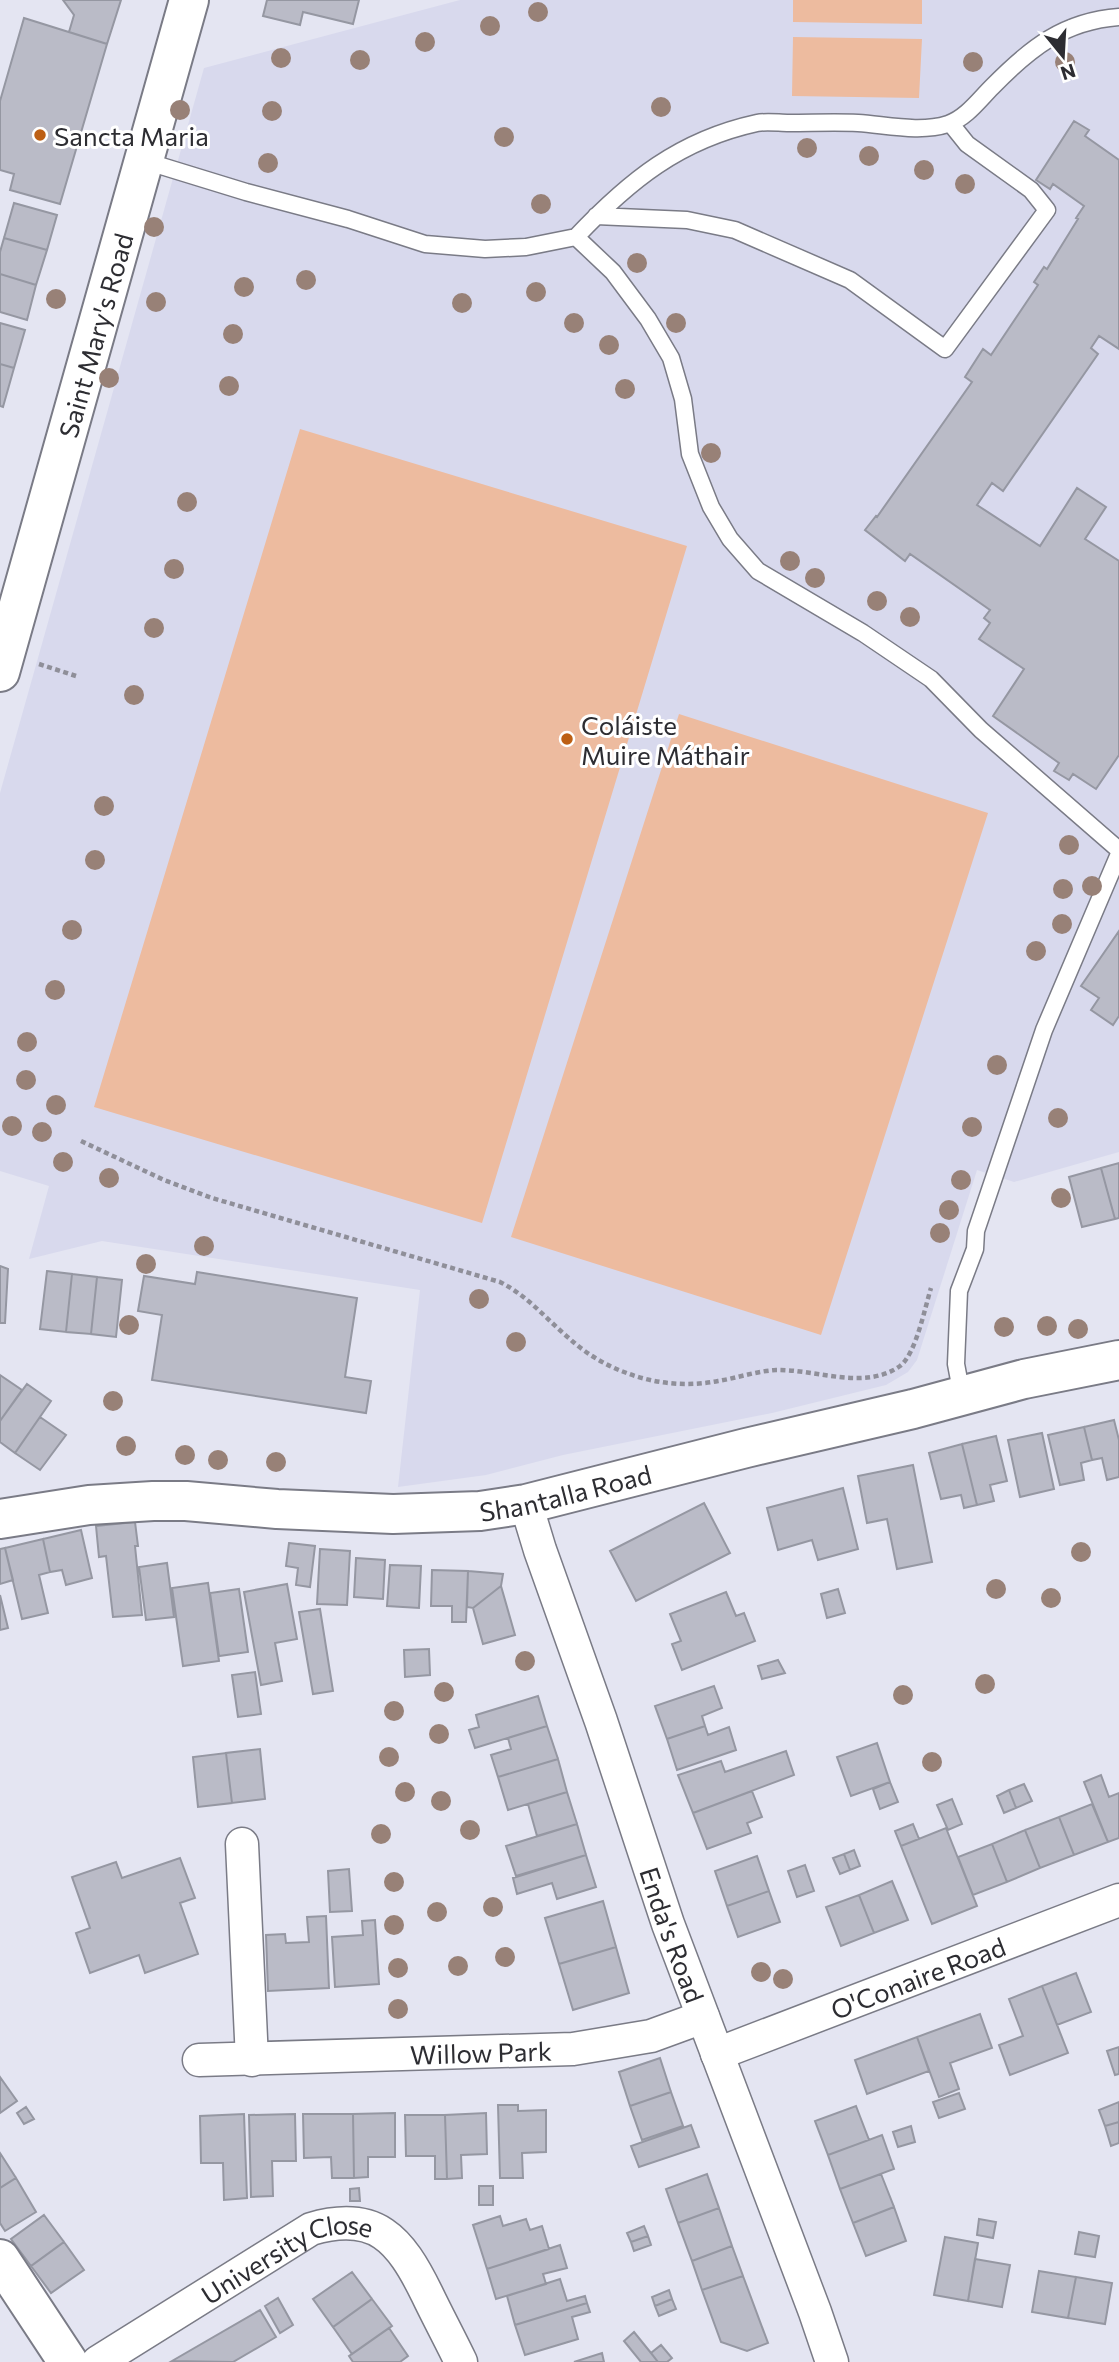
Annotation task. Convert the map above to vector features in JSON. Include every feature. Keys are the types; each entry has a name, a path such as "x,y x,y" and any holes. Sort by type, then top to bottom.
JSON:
{"street":[{"name":"Saint Mary's Road","path":"0,672 190,0"},
{"name":"Shantalla Road","path":"0,1519 89,1505 153,1501 393,1514 480,1511 526,1504 1024,1379 1119,1360"},
{"name":"Enda's Road","path":"526,1504 668,1924 832,2362"},
{"path":"242,1844 252,2060"},
{"name":"O'Conaire Road","path":"717,2054 1119,1900"},
{"name":"Willow Park","path":"200,2060 573,2049 651,2036 703,2017"},
{"name":"University Close","path":"98,2362 311,2229 347,2223 364,2225 381,2232 398,2244 414,2267 461,2362"},
{"path":"0,2259 68,2362"}],"lane":[{"path":"145,161 425,244 485,249 526,247 576,237 640,176 673,154 714,136 760,122 858,123 895,127 937,127 951,124 967,113 1027,53 1066,28 1102,18 1119,17"},
{"path":"596,216 687,220 735,230 850,280 945,349 1047,209 1031,190 967,145 951,124"},
{"path":"576,237 613,272 648,319 671,358 683,399 690,454 711,507 730,539 758,571 863,633 931,679 981,730 1119,852 1044,1030 976,1231 975,1249 959,1291 956,1364 962,1396"}],"path":[{"path":"46,666 76,676"},
{"path":"81,1142 164,1180 212,1198 500,1282 517,1291 572,1342 594,1357 624,1372 657,1381 684,1384 715,1382 772,1370 797,1370 854,1378 873,1377 888,1372 902,1365 910,1353 934,1278"}],"shaded area":[{"name":"Coláiste Muire Máthair","path":"460,0 1119,0 1119,1152 1014,1182 977,1170 917,1360 908,1372 886,1385 772,1413 563,1455 486,1475 398,1487 420,1290 102,1241 29,1259 49,1186 0,1171 0,793 204,68"},
{"path":"793,0 922,0 922,24 793,22"},
{"path":"793,37 922,39 919,98 792,96"},
{"path":"300,429 687,546 482,1223 94,1107"},
{"path":"679,714 988,813 821,1335 511,1237"}],"building":[{"path":"63,0 121,0 107,44 69,32 74,15"},
{"path":"267,0 359,0 353,24 303,12 300,25 263,16"},
{"name":"Sancta Maria","path":"24,18 107,44 60,204 10,190 14,174 0,170 0,101"},
{"path":"1074,121 1089,130 1085,136 1119,160 1119,349 1099,336 1091,348 1098,354 1003,491 992,483 977,505 1040,546 1077,488 1106,507 1085,539 1119,561 1119,755 1096,789 1073,774 1069,780 1054,771 1059,763 993,716 1024,669 979,639 990,623 984,618 990,610 910,554 905,561 865,530 877,517 972,382 965,377 983,349 991,355 1038,285 1034,282 1044,267 1047,269 1078,219 1076,218 1084,206 1053,184 1050,189 1036,180"},
{"path":"14,203 57,215 47,250 4,238"},
{"path":"4,238 47,250 36,285 0,274 0,252"},
{"path":"0,274 36,285 27,320 0,312"},
{"path":"0,323 25,330 14,368 0,364"},
{"path":"0,364 14,368 3,407 0,406"},
{"path":"1119,931 1119,1016 1113,1025 1091,1010 1099,998 1081,986"},
{"path":"1119,1163 1119,1218 1115,1219 1101,1168"},
{"path":"1101,1168 1115,1219 1082,1227 1069,1177"},
{"path":"0,1266 8,1269 5,1323 0,1323"},
{"path":"47,1271 72,1274 66,1332 40,1329"},
{"path":"197,1272 357,1298 345,1377 371,1381 366,1413 152,1380 162,1315 138,1311 144,1276 195,1284"},
{"path":"72,1274 97,1277 91,1334 66,1332"},
{"path":"97,1277 122,1280 116,1337 91,1334"},
{"path":"0,1375 22,1390 0,1421"},
{"path":"27,1384 51,1401 15,1453 0,1442 0,1421"},
{"path":"40,1417 66,1435 40,1470 15,1453"},
{"path":"1114,1420 1119,1440 1119,1477 1107,1480 1102,1458 1092,1460 1084,1427"},
{"path":"1084,1427 1092,1460 1081,1463 1084,1480 1060,1485 1048,1435"},
{"path":"1042,1433 1054,1489 1020,1497 1008,1440"},
{"path":"996,1436 1007,1481 990,1485 994,1501 977,1505 962,1444"},
{"path":"962,1444 977,1505 964,1508 961,1495 941,1499 929,1453"},
{"path":"913,1465 932,1562 897,1569 887,1519 867,1523 858,1476"},
{"path":"843,1488 858,1549 818,1560 812,1540 778,1550 767,1508"},
{"path":"704,1503 730,1553 636,1601 610,1551"},
{"path":"135,1522 142,1615 113,1617 106,1556 99,1557 96,1526"},
{"path":"81,1530 92,1578 66,1585 62,1570 50,1572 43,1539"},
{"path":"43,1539 50,1572 39,1575 48,1613 22,1619 5,1548"},
{"path":"289,1543 315,1546 310,1587 296,1585 298,1568 286,1566"},
{"path":"5,1548 13,1580 0,1584 0,1549"},
{"path":"320,1549 350,1551 347,1605 317,1604"},
{"path":"356,1558 385,1560 383,1599 354,1597"},
{"path":"167,1563 174,1617 146,1620 139,1567"},
{"path":"390,1565 421,1566 419,1608 387,1606"},
{"path":"432,1570 468,1571 466,1622 452,1622 452,1606 431,1606"},
{"path":"468,1571 503,1574 501,1586 473,1608 467,1607"},
{"path":"208,1583 219,1661 183,1666 172,1588"},
{"path":"287,1584 297,1639 275,1643 282,1681 261,1685 244,1592"},
{"path":"501,1586 515,1635 483,1644 473,1608"},
{"path":"239,1589 248,1652 219,1656 210,1593"},
{"path":"838,1589 845,1613 827,1618 821,1594"},
{"path":"726,1592 736,1616 744,1613 755,1641 682,1670 672,1644 681,1641 670,1614"},
{"path":"0,1595 8,1628 0,1630"},
{"path":"320,1609 333,1691 313,1694 299,1612"},
{"path":"429,1649 430,1675 405,1677 404,1650"},
{"path":"778,1660 785,1673 762,1679 758,1666"},
{"path":"255,1672 261,1714 238,1717 232,1675"},
{"path":"714,1686 722,1708 702,1716 705,1726 667,1739 655,1706"},
{"path":"538,1696 547,1726 475,1748 469,1730 479,1727 476,1715"},
{"path":"547,1726 558,1759 498,1777 491,1755 511,1749 508,1738"},
{"path":"705,1726 708,1735 729,1727 736,1750 677,1770 667,1739"},
{"path":"877,1743 890,1782 851,1796 837,1757"},
{"path":"260,1749 265,1799 232,1803 226,1753"},
{"path":"786,1751 794,1775 693,1813 678,1775 721,1761 725,1772"},
{"path":"226,1753 232,1803 198,1807 193,1757"},
{"path":"558,1759 567,1792 508,1810 498,1777"},
{"path":"1101,1775 1109,1797 1119,1793 1119,1838 1108,1842 1084,1782"},
{"path":"890,1782 898,1802 880,1809 873,1789"},
{"path":"1024,1784 1032,1801 1016,1808 1009,1790"},
{"path":"1009,1790 1016,1808 1004,1813 997,1796"},
{"path":"752,1791 762,1817 747,1823 751,1833 707,1849 693,1813"},
{"path":"567,1792 577,1824 537,1836 528,1804"},
{"path":"952,1799 962,1824 948,1830 937,1805"},
{"path":"1092,1804 1108,1842 1074,1855 1059,1817"},
{"path":"1059,1817 1074,1855 1040,1868 1025,1830"},
{"path":"577,1824 586,1855 516,1876 506,1846"},
{"path":"913,1824 919,1839 901,1846 895,1831"},
{"path":"946,1828 977,1906 932,1924 901,1846"},
{"path":"1025,1830 1040,1868 1007,1882 992,1844"},
{"path":"992,1844 1007,1882 973,1895 958,1857"},
{"path":"854,1850 860,1866 850,1870 844,1854"},
{"path":"844,1854 850,1870 840,1874 833,1858"},
{"path":"586,1855 596,1887 557,1899 552,1883 517,1894 513,1878"},
{"path":"757,1856 769,1891 727,1906 715,1871"},
{"path":"180,1858 195,1898 180,1903 198,1954 145,1973 139,1955 90,1973 76,1933 90,1928 72,1877 116,1862 122,1878"},
{"path":"805,1865 814,1891 797,1897 788,1871"},
{"path":"349,1869 352,1911 330,1912 328,1871"},
{"path":"892,1881 908,1920 874,1933 859,1895"},
{"path":"769,1891 780,1922 738,1937 727,1906"},
{"path":"859,1895 874,1933 841,1946 826,1907"},
{"path":"603,1901 616,1947 559,1964 545,1918"},
{"path":"326,1916 329,1988 268,1991 266,1935 285,1934 286,1943 309,1942 307,1917"},
{"path":"375,1920 379,1984 335,1987 332,1937 363,1935 362,1921"},
{"path":"616,1947 629,1993 573,2010 559,1964"},
{"path":"1076,1973 1091,2012 1057,2025 1042,1986"},
{"path":"1042,1986 1068,2053 1010,2075 999,2045 1023,2036 1009,1999"},
{"path":"980,2014 992,2048 950,2063 959,2089 939,2097 917,2037"},
{"path":"917,2037 929,2071 867,2094 855,2060"},
{"path":"1119,2047 1119,2074 1115,2075 1107,2051"},
{"path":"660,2058 671,2092 630,2106 619,2072"},
{"path":"0,2077 17,2101 0,2113"},
{"path":"671,2092 683,2126 642,2140 630,2106"},
{"path":"959,2093 965,2109 939,2118 933,2102"},
{"path":"1119,2102 1119,2122 1105,2126 1099,2110"},
{"path":"498,2105 518,2105 518,2111 546,2110 546,2152 522,2153 523,2178 500,2178"},
{"path":"856,2106 869,2140 828,2155 815,2121"},
{"path":"26,2107 34,2119 24,2124 17,2113"},
{"path":"395,2113 395,2157 368,2157 368,2177 354,2178 353,2114"},
{"path":"486,2113 487,2154 461,2155 462,2178 447,2179 445,2115"},
{"path":"244,2114 247,2198 224,2200 223,2163 201,2163 200,2116"},
{"path":"295,2114 296,2161 272,2161 273,2196 251,2197 249,2115"},
{"path":"303,2114 353,2114 354,2178 332,2178 331,2157 304,2158"},
{"path":"405,2115 445,2115 447,2179 435,2179 435,2156 406,2156"},
{"path":"1119,2122 1119,2143 1111,2146 1105,2126"},
{"path":"691,2125 699,2147 639,2167 631,2146"},
{"path":"911,2126 915,2142 898,2147 893,2132"},
{"path":"882,2135 894,2169 840,2189 828,2155"},
{"path":"0,2153 16,2178 0,2188"},
{"path":"707,2174 719,2208 678,2223 666,2189"},
{"path":"881,2174 894,2207 853,2223 840,2189"},
{"path":"16,2178 36,2212 5,2231 0,2223 0,2188"},
{"path":"479,2186 493,2186 493,2205 479,2205"},
{"path":"359,2188 360,2201 350,2201 350,2189"},
{"path":"894,2207 906,2241 866,2256 853,2223"},
{"path":"719,2208 732,2246 692,2261 678,2223"},
{"path":"44,2215 64,2242 31,2266 11,2239"},
{"path":"500,2216 503,2226 526,2219 530,2230 542,2226 549,2249 487,2269 473,2225"},
{"path":"979,2219 996,2222 993,2238 977,2235"},
{"path":"644,2226 648,2236 631,2242 627,2233"},
{"path":"1079,2232 1099,2236 1095,2257 1075,2254"},
{"path":"648,2236 651,2245 634,2251 631,2242"},
{"path":"945,2237 978,2243 968,2301 934,2295"},
{"path":"64,2242 84,2270 51,2293 31,2266"},
{"path":"560,2245 567,2268 543,2274 546,2284 496,2299 487,2269"},
{"path":"732,2246 743,2276 702,2290 692,2261"},
{"path":"975,2259 1010,2265 1002,2307 968,2301"},
{"path":"1039,2271 1076,2277 1068,2318 1032,2312"},
{"path":"352,2272 372,2299 333,2327 313,2299"},
{"path":"743,2276 768,2343 747,2351 721,2342 702,2290"},
{"path":"1076,2277 1112,2283 1105,2324 1068,2318"},
{"path":"560,2279 567,2301 585,2296 587,2303 515,2325 507,2296"},
{"path":"669,2290 672,2299 655,2306 652,2297"},
{"path":"278,2298 293,2325 280,2333 265,2306"},
{"path":"372,2299 392,2326 352,2354 333,2327"},
{"path":"672,2299 676,2309 659,2316 655,2306"},
{"path":"587,2303 590,2312 572,2317 578,2339 525,2355 515,2325"},
{"path":"260,2310 276,2337 233,2362 172,2361"},
{"path":"389,2328 408,2356 400,2362 353,2362 349,2356"},
{"path":"634,2332 658,2362 641,2362 624,2341"},
{"path":"661,2345 672,2358 667,2362 658,2362 651,2353"},
{"path":"602,2353 604,2362 574,2362"}],"place":[{"name":"Sancta Maria","path":"40,135"},
{"name":"Coláiste Muire Máthair","path":"567,739"}]}
